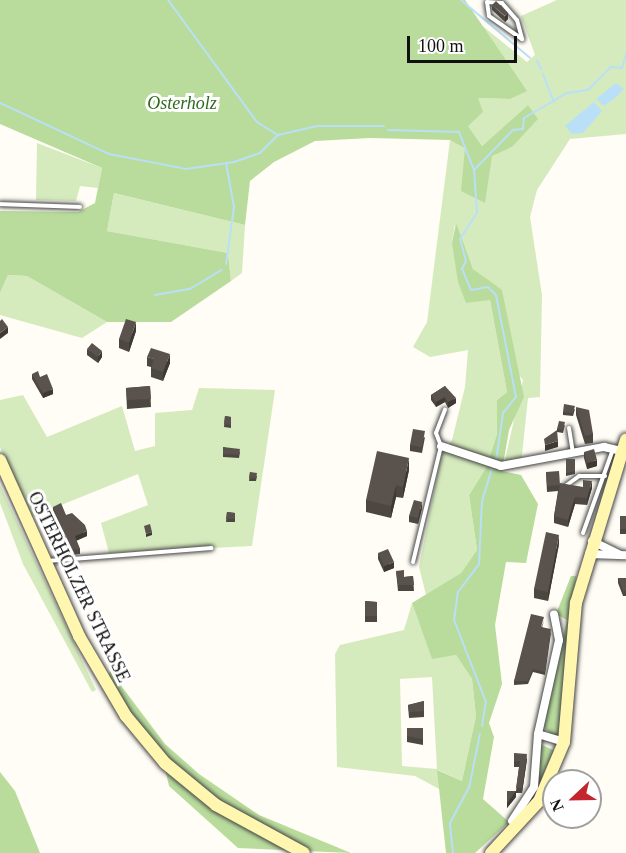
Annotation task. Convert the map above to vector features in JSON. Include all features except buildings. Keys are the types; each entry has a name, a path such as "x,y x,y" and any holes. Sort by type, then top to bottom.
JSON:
{"main road":[{"path":"493,852 539,801 564,742 576,603 589,554 588,537 626,439"},
{"name":"OSTERHOLZER STRASSE","path":"0,460 43,562 109,691 165,763 241,822 304,853"}],"street":[{"path":"441,446 501,466 573,454 620,450"},
{"path":"588,537 624,555"},
{"path":"589,554 624,555"},
{"path":"512,821 532,793 538,735 559,640 554,614"},
{"path":"538,735 564,742"}],"lane":[{"path":"487,2 502,3 517,20 522,39 489,16 487,2"},
{"path":"0,204 80,207"},
{"path":"413,562 441,446 436,433 445,410"},
{"path":"569,428 573,454"},
{"path":"588,537 605,476 620,450"},
{"path":"564,488 579,476 605,476"},
{"path":"43,562 211,548"}],"green space":[{"name":"Osterholz","path":"0,0 465,0 527,91 510,99 478,98 483,112 468,126 482,146 528,105 538,119 512,147 492,156 485,203 461,191 465,148 450,140 370,138 315,141 274,162 250,181 245,225 114,193 107,231 228,253 231,281 171,322 107,322 27,276 8,275 0,293 0,211 78,212 95,203 102,168 0,124"},
{"path":"557,0 626,0 626,134 570,139 537,190 530,217 542,295 540,397 528,398 521,464 504,464 523,380 515,371 502,291 473,269 455,224 452,243 490,300 507,392 497,400 497,434 486,468 469,495 477,550 461,573 426,595 419,567 441,456 452,440 465,387 468,350 430,357 413,347 427,322 450,140 491,156 512,147 528,105 482,146 467,125 477,98 510,99 496,53 479,23 527,62 535,55 521,16"},
{"path":"37,143 102,168 98,188 80,186 76,201 36,200"},
{"path":"114,193 245,225 242,273 231,281 228,253 107,231"},
{"path":"456,223 473,269 502,290 524,397 509,430 502,471 521,475 538,504 526,563 506,562 495,625 502,684 489,723 494,737 483,799 509,822 475,853 446,853 437,770 462,781 476,716 472,679 456,655 432,659 412,603 461,573 477,550 469,495 486,468 497,434 497,400 507,392 490,300 466,303 458,282 452,243"},
{"path":"8,275 27,276 107,322 82,338 0,315 0,293"},
{"path":"199,388 275,390 252,546 109,553 101,523 148,505 138,474 29,518 0,447 0,400 23,395 47,437 122,406 135,451 155,446 155,413 192,410"},
{"path":"0,485 96,690 92,692 23,564 0,503"},
{"path":"571,576 576,576 562,733 554,737 542,725 567,620 556,614"},
{"path":"412,603 432,658 456,655 472,679 476,716 462,781 438,770 441,790 415,776 337,767 335,654 340,645 404,630","holes":["432,677 437,769 402,766 400,679"]},
{"path":"110,671 165,744 199,774 259,815 351,853 238,848 169,786 161,750 128,713 107,680"},
{"path":"540,744 555,751 548,769 542,769 542,784 537,782"},
{"path":"0,772 15,791 40,853 0,853"}],"water":[{"path":"616,83 624,89 604,106 596,99"},
{"path":"594,102 602,111 583,133 572,134 565,126"}],"waterway":[{"path":"168,0 257,122 278,135"},
{"path":"461,0 530,58"},
{"path":"496,461 503,413 516,397 496,295 488,287 471,290 462,269 466,261 460,239 477,213 474,170 513,130 523,129 524,118 567,93 588,90 611,67 622,68 626,55"},
{"path":"537,61 541,69"},
{"path":"543,74 554,102"},
{"path":"0,103 109,154 186,169 234,162 260,153 278,135 317,126 384,126"},
{"path":"388,130 459,132 474,170"},
{"path":"226,163 234,207 226,264"},
{"path":"155,295 190,289 222,270"},
{"path":"482,726 486,702 454,620 458,592 479,564 482,501 493,466"},
{"path":"453,853 450,823 469,788 480,734"}]}
